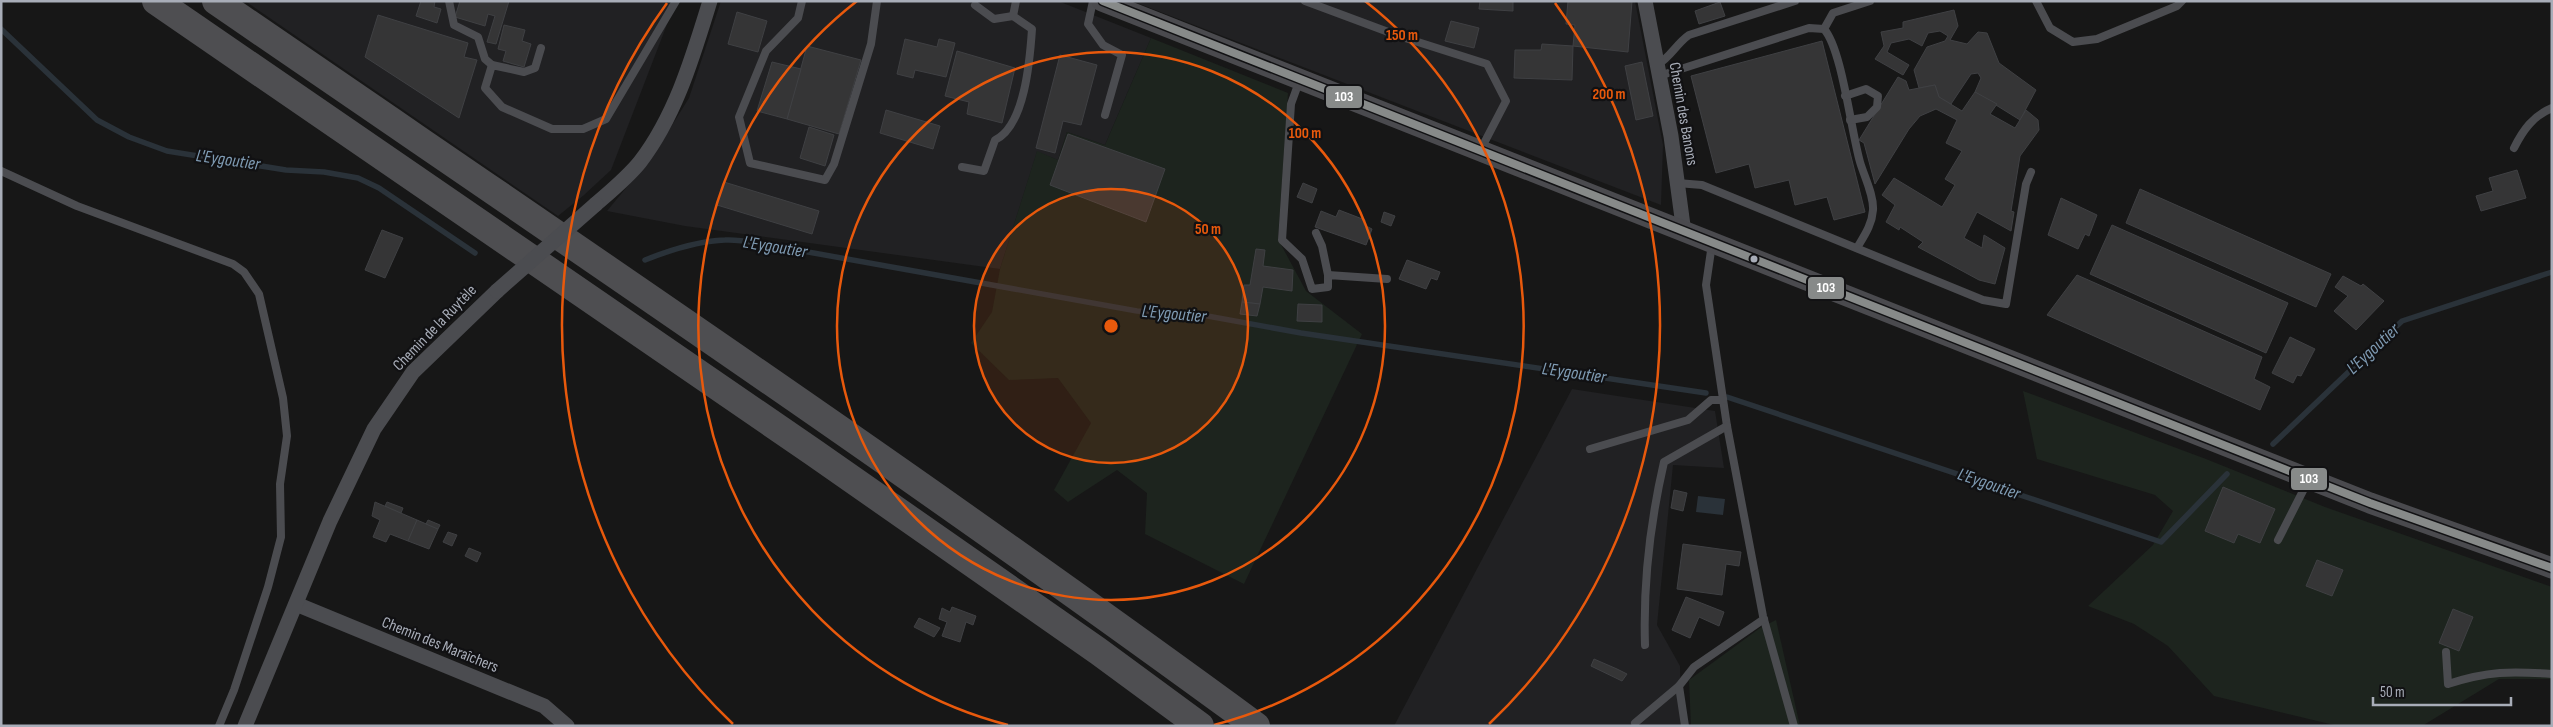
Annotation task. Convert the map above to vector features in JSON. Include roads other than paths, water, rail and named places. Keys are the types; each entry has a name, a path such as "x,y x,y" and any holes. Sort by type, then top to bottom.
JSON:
{"highway":[{"path":"156,1 813,452 1098,651 1200,726"},
{"path":"216,1 830,423 1120,626 1256,726"}],"main road":[{"path":"1102,1 2309,479 2552,568"}],"street":[{"name":"Chemin de la Ruytèle","path":"245,726 330,521 374,429 413,372 496,291 640,163 668,118 696,47 710,1"},
{"name":"Chemin des Banons","path":"1645,1 1684,233"},
{"name":"Chemin des Maraîchers","path":"296,604 544,706 567,726"}],"lane":[{"path":"449,1 454,26 478,37 485,59 492,65 524,72 535,68 542,48"},
{"path":"492,65 485,88 502,107 552,129 583,129 606,119 676,1"},
{"path":"802,1 798,18 766,52 740,117 750,163 825,180 834,164 871,44 877,1"},
{"path":"1013,16 1016,1"},
{"path":"1092,1 1088,24 1104,45 1122,56 1105,115"},
{"path":"1306,1 1399,36 1487,64 1506,100 1479,151"},
{"path":"1658,71 1681,41 1689,35 1795,1"},
{"path":"1824,29 1833,13 1870,1"},
{"path":"2036,1 2050,28 2073,42 2097,39 2177,6 2182,1"},
{"path":"962,167 984,171 995,140 1004,136 1013,121 1030,69 1032,29 1013,16 994,19 975,5"},
{"path":"1658,71 1809,28 1824,29 1830,36 1874,208 1871,224 1857,248"},
{"path":"1300,80 1291,104 1282,240 1302,260 1312,289 1328,287 1328,275 1322,246 1316,232"},
{"path":"1845,96 1866,89 1878,96 1877,107 1867,118 1850,120"},
{"path":"2514,148 2523,130 2541,112 2552,108"},
{"path":"1,171 77,206 233,264 244,272 259,294 284,398 287,436 280,484 281,537 268,587 234,690 219,726"},
{"path":"1677,183 1702,185 1984,300 2006,304 2026,184 2030,172"},
{"path":"1712,244 1706,285 1726,426 1764,619 1794,726"},
{"path":"1328,275 1387,280"},
{"path":"1590,449 1688,420 1711,400 1723,400"},
{"path":"1645,645 1644,594 1657,494 1664,462 1726,426"},
{"path":"2278,540 2309,479"},
{"path":"1635,724 1679,686 1694,667 1764,619"},
{"path":"2446,652 2448,684 2474,676 2504,671 2552,674"},
{"path":"1679,686 1685,726"}],"waterway":[{"name":"L'Eygoutier","path":"1,29 97,120 129,137 167,151 286,170 324,172 358,178 379,188 475,253"},
{"name":"L'Eygoutier","path":"645,260 694,244 730,240 741,241 1137,311 1202,315 1301,333 1706,393"},
{"name":"L'Eygoutier","path":"2273,444 2402,321 2552,272"},
{"name":"L'Eygoutier","path":"1727,397 2161,542 2227,474"}]}
